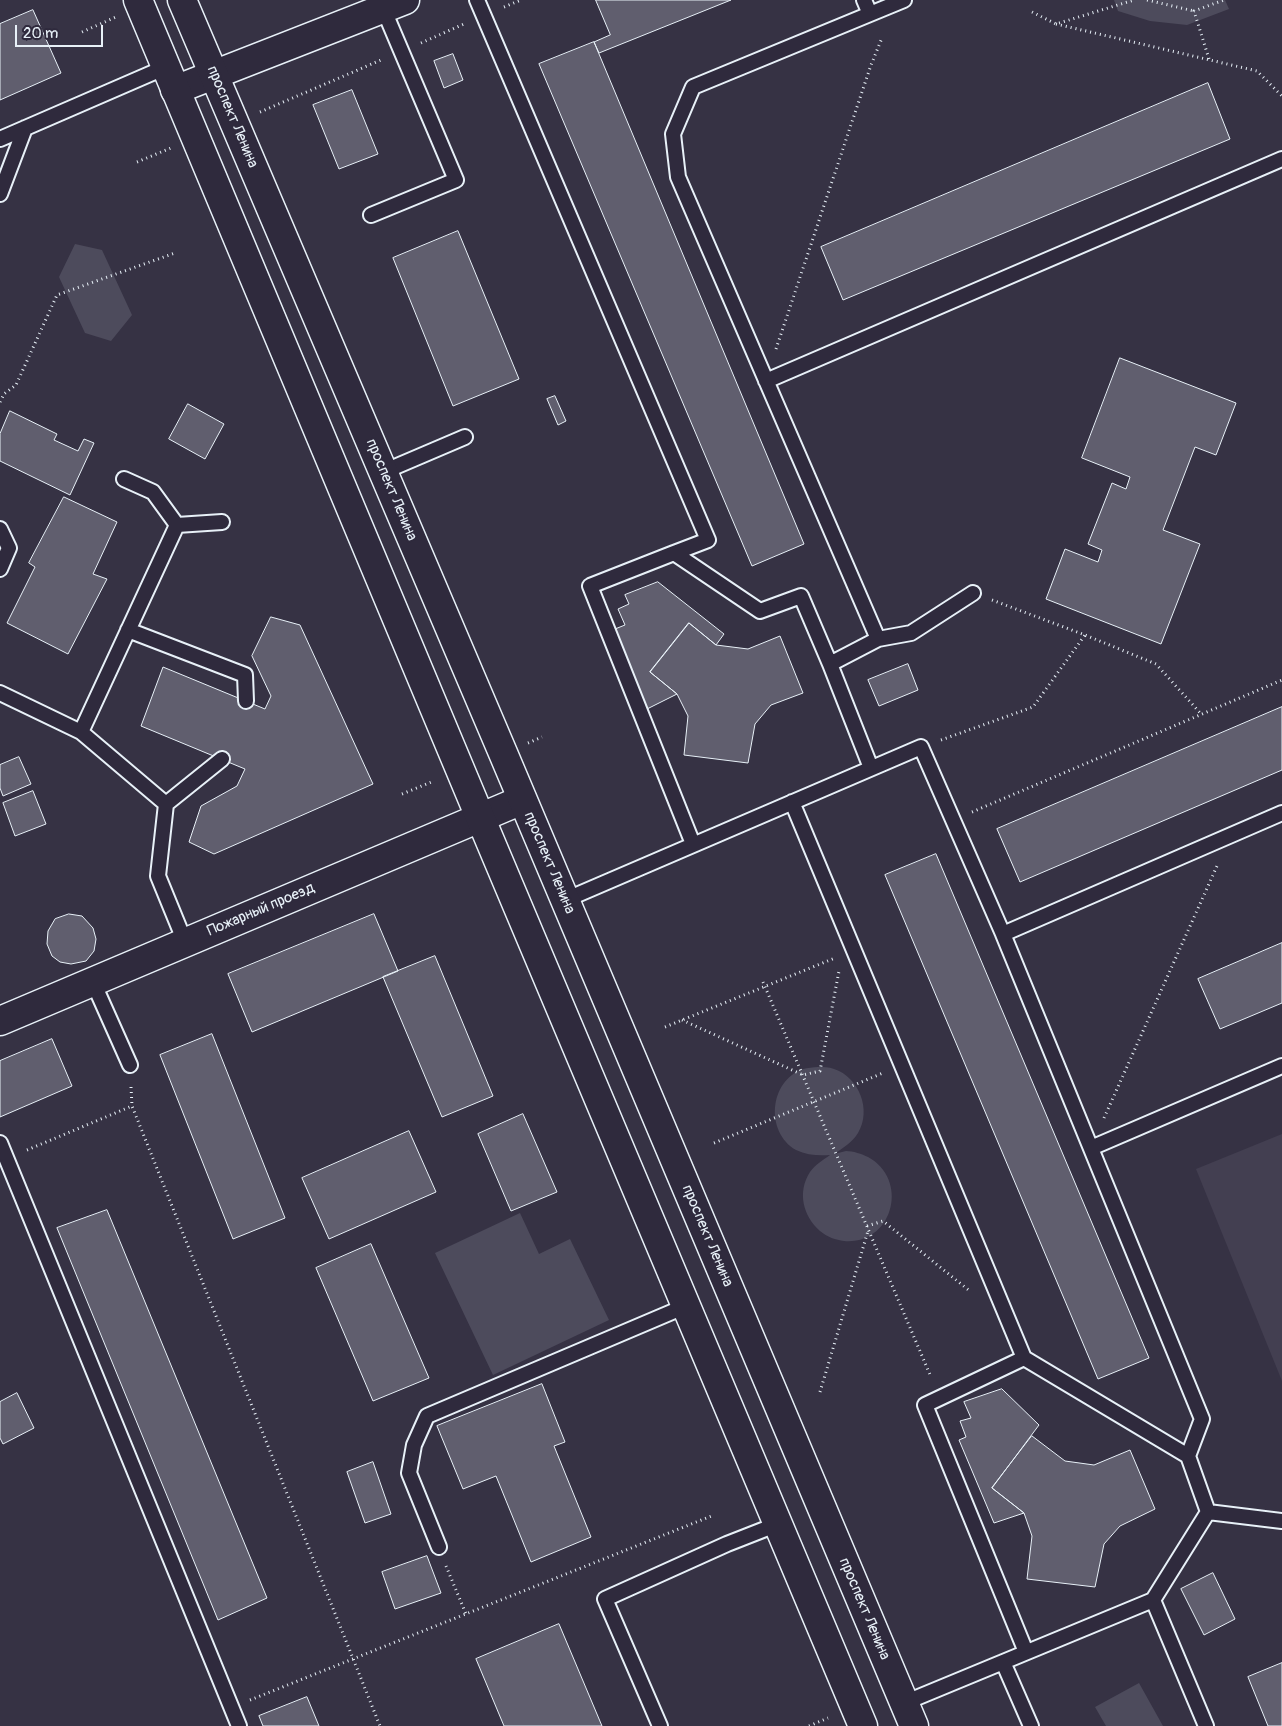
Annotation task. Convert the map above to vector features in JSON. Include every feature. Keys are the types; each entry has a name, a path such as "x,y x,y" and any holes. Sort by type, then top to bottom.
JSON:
{"main road":[{"name":"проспект Ленина","path":"182,0 909,1715"},
{"path":"171,78 214,74 394,4"},
{"path":"128,8 171,78 480,818 863,1726"},
{"name":"Пожарный проезд","path":"0,1021 522,800"}],"lane":[{"path":"477,0 708,540 590,586 693,844"},
{"path":"864,0 870,14"},
{"path":"878,639 678,177 673,134 693,87 904,0"},
{"path":"371,215 456,180 394,4"},
{"path":"0,139 25,128 171,78"},
{"path":"0,194 25,128"},
{"path":"766,381 1282,159"},
{"path":"383,472 465,438"},
{"path":"124,479 153,492 176,525"},
{"path":"176,525 222,522"},
{"path":"81,732 176,525"},
{"path":"0,529 9,548 0,568"},
{"path":"674,553 760,611 800,596 830,664 871,768"},
{"path":"830,664 878,639 911,633 974,593"},
{"path":"128,630 245,675 246,700"},
{"path":"0,693 81,732 166,804"},
{"path":"565,900 921,747 1004,934 1202,1419 1188,1456"},
{"path":"185,942 158,876 166,804 222,759"},
{"path":"792,802 848,953 902,1065 1024,1358 1188,1456 1208,1512"},
{"path":"1004,934 1282,812"},
{"path":"93,982 130,1065"},
{"path":"1091,1148 1282,1066"},
{"path":"0,1143 239,1726"},
{"path":"439,1547 409,1473 414,1445 428,1416 686,1306"},
{"path":"1024,1358 925,1405 1026,1652"},
{"path":"909,1715 1003,1662 1153,1600 1208,1512"},
{"path":"1208,1512 1282,1521"},
{"path":"660,1726 605,1599 727,1544 778,1524"},
{"path":"1153,1600 1206,1726"},
{"path":"1003,1662 1031,1726"}],"path":[{"path":"1056,24 1134,0"},
{"path":"1147,0 1194,11 1224,0"},
{"path":"82,32 128,8"},
{"path":"1194,11 1209,59"},
{"path":"1032,12 1056,24 1257,71 1282,96"},
{"path":"766,381 871,65 882,38"},
{"path":"137,162 174,147"},
{"path":"0,402 4,394 16,385 57,295 175,253"},
{"path":"974,593 1156,664 1202,715"},
{"path":"921,747 1033,707 1085,635"},
{"path":"953,820 1282,680"},
{"path":"402,794 440,778"},
{"path":"1091,1148 1230,835"},
{"path":"665,1027 848,953"},
{"path":"682,1020 803,1076 820,1071 848,953"},
{"path":"763,982 940,1398"},
{"path":"130,1065 132,1106 380,1726"},
{"path":"714,1143 902,1065"},
{"path":"7,1158 132,1106"},
{"path":"820,1392 868,1228 883,1221 971,1292 993,1284"},
{"path":"231,1707 714,1515"},
{"path":"439,1547 466,1614"},
{"path":"809,1726 828,1718"}],"shaded area":[{"path":"1114,0 1225,0 1229,9 1187,25 1150,21 1118,11"},
{"path":"75,244 102,250 132,315 111,341 85,333 59,277"},
{"path":"828,1067 843,1073 850,1079 861,1095 863,1105 864,1114 858,1133 835,1154 849,1151 868,1157 881,1167 889,1180 892,1195 890,1209 884,1222 874,1233 861,1239 844,1241 829,1237 814,1225 809,1218 803,1196 806,1180 812,1169 830,1155 813,1155 796,1150 786,1142 779,1131 776,1120 775,1107 783,1084 792,1075 803,1069"},
{"path":"1282,1134 1282,1381 1196,1169"},
{"path":"520,1213 539,1254 570,1239 609,1320 493,1375 435,1253"},
{"path":"1139,1683 1163,1726 1106,1726 1095,1707"}],"building":[{"path":"596,0 731,0 599,53 594,42 610,35"},
{"path":"33,10 61,73 0,100 0,24"},
{"path":"594,42 804,544 752,566 539,64"},
{"path":"453,54 463,80 444,88 434,61"},
{"path":"1208,83 1230,139 843,300 821,247"},
{"path":"352,90 378,154 339,169 313,105"},
{"path":"458,231 519,379 453,406 393,258"},
{"path":"1120,358 1236,403 1216,455 1195,447 1163,530 1200,544 1161,644 1046,599 1065,549 1098,562 1102,550 1088,544 1112,483 1126,489 1130,477 1082,458"},
{"path":"555,396 566,421 558,425 547,399"},
{"path":"188,404 224,424 205,459 169,439"},
{"path":"10,411 57,434 54,440 78,451 84,439 94,443 70,495 0,461 0,434"},
{"path":"64,497 117,522 93,574 107,579 68,654 7,623 35,567 29,563"},
{"path":"658,582 724,634 716,645 689,623 650,672 677,694 647,709 615,629 625,625 618,609 629,604 625,595"},
{"path":"271,617 300,625 373,784 214,854 189,842 201,806 237,786 245,769 141,726 163,667 265,709 271,696 252,656"},
{"path":"689,623 716,645 748,649 780,636 803,693 771,705 755,724 748,763 684,755 688,716 677,694 650,672"},
{"path":"908,664 918,690 879,706 868,680"},
{"path":"1282,707 1282,770 1020,882 997,829"},
{"path":"19,757 31,784 3,796 0,788 0,765"},
{"path":"33,791 46,824 15,836 3,803"},
{"path":"936,854 1149,1358 1098,1379 885,875"},
{"path":"69,914 82,916 93,928 96,939 94,951 86,961 71,964 60,962 52,956 47,944 48,931 55,919"},
{"path":"374,914 398,971 252,1032 228,974"},
{"path":"1282,943 1282,1003 1220,1029 1198,979"},
{"path":"435,956 493,1096 442,1117 383,977"},
{"path":"212,1034 285,1218 233,1239 160,1055"},
{"path":"52,1039 72,1086 0,1117 0,1061"},
{"path":"523,1114 557,1192 511,1211 478,1134"},
{"path":"409,1131 436,1192 329,1239 302,1178"},
{"path":"107,1210 267,1598 218,1620 57,1228"},
{"path":"371,1244 429,1378 373,1401 316,1268"},
{"path":"542,1384 565,1442 554,1446 591,1537 531,1562 496,1476 463,1489 437,1426"},
{"path":"1002,1389 1039,1425 992,1488 1024,1513 994,1523 959,1440 966,1437 960,1421 971,1418 964,1402"},
{"path":"17,1393 34,1428 3,1444 0,1438 0,1402"},
{"path":"1032,1436 1065,1461 1094,1465 1130,1450 1155,1509 1120,1526 1104,1544 1095,1587 1027,1579 1032,1536 1024,1513 992,1488"},
{"path":"373,1462 391,1514 365,1523 347,1472"},
{"path":"427,1556 441,1593 395,1609 382,1572"},
{"path":"1213,1573 1235,1619 1204,1635 1181,1589"},
{"path":"559,1624 602,1726 504,1726 476,1659"},
{"path":"1282,1663 1282,1726 1268,1726 1248,1677"},
{"path":"307,1697 319,1726 263,1726 259,1716"}]}
